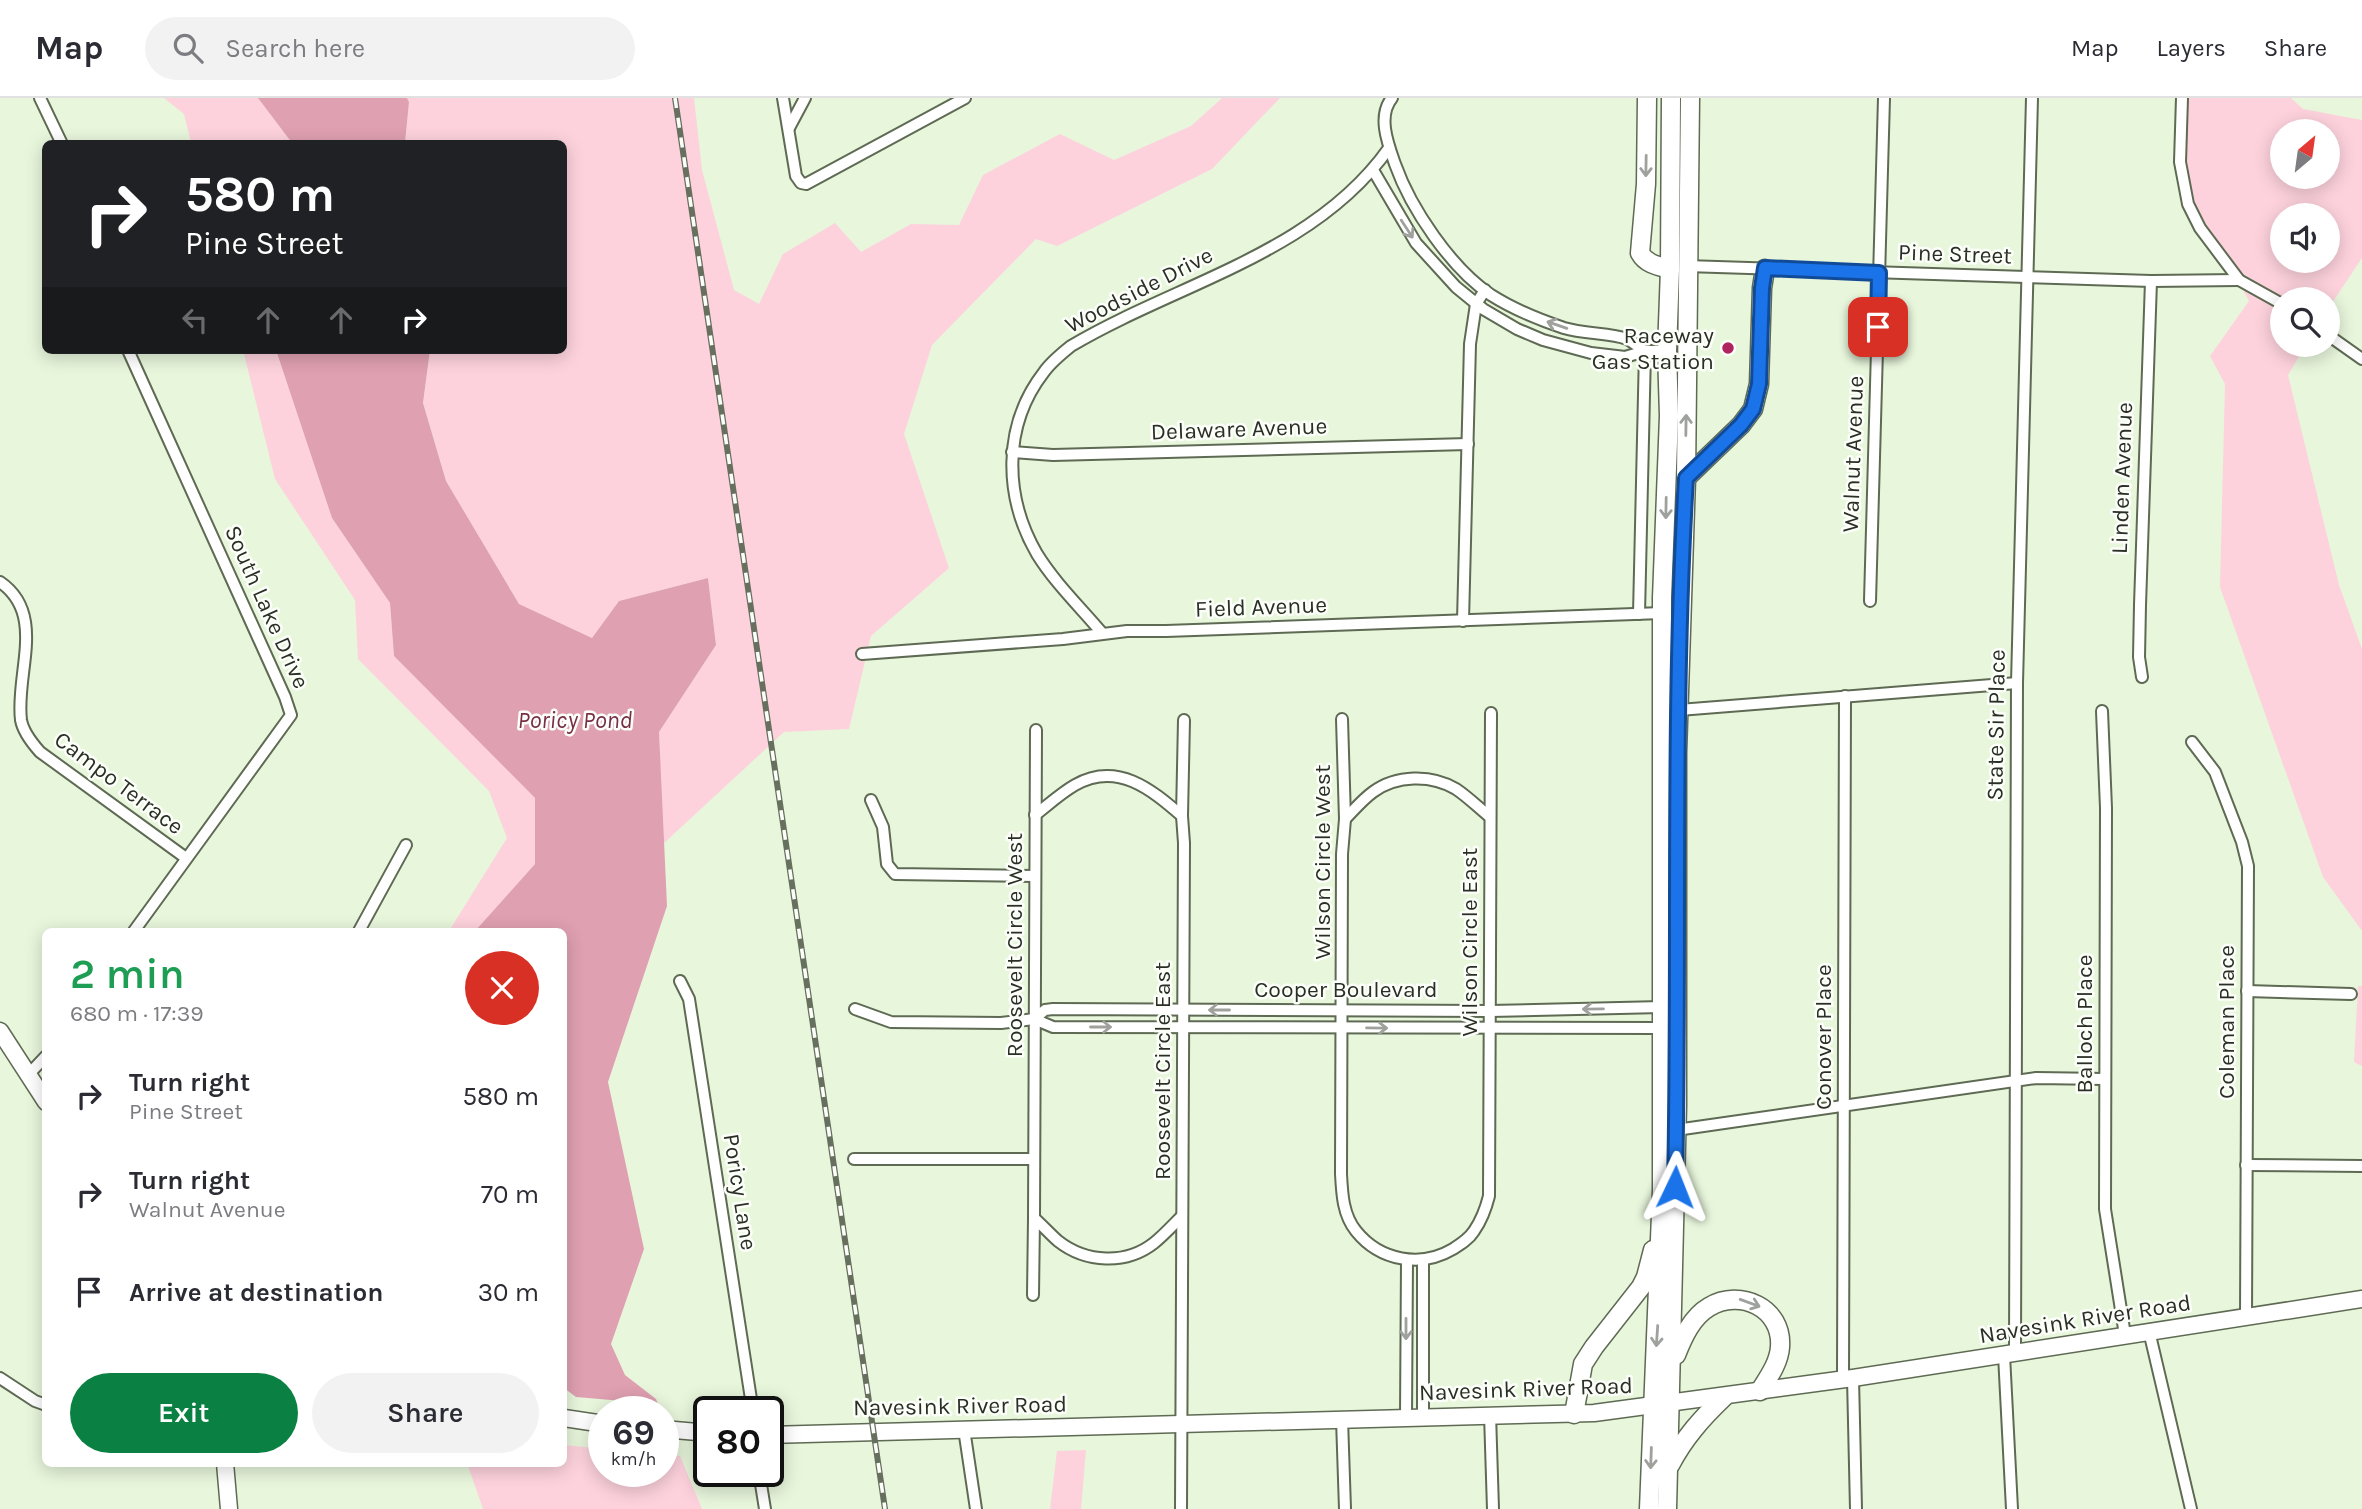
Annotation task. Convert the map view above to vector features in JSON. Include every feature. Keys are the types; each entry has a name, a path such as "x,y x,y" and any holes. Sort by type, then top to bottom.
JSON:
{"highway":[{"path":"1647,98 1646,184 1640,253 1647,261 1670,269"},
{"path":"1667,1509 1669,1468 1661,1405 1660,1223 1662,613 1669,416 1667,351 1671,98"},
{"path":"1671,1368 1676,1130 1677,753 1686,478 1690,98"},
{"path":"1686,478 1741,425 1753,409 1759,384 1765,268"},
{"path":"1574,1414 1583,1364 1642,1284 1660,1223"},
{"path":"1649,1509 1661,1405 1671,1368 1685,1332 1709,1307 1726,1299 1741,1299 1765,1309 1778,1330 1779,1356 1760,1391"},
{"path":"1669,1468 1682,1443 1724,1396"}],"main road":[{"path":"0,1031 42,1095"},
{"name":"Navesink River Road","path":"784,1435 1406,1416 1574,1414 1760,1391 2362,1299"},
{"path":"567,1418 588,1421"},
{"path":"225,1467 229,1509"}],"street":[{"path":"40,98 60,140"},
{"path":"783,98 796,176 801,183 814,181 965,98"},
{"path":"789,128 805,98"},
{"path":"1392,98 1385,114 1389,148 1402,183 1441,246 1491,295 1539,319 1567,329 1628,339 1645,351"},
{"name":"Walnut Avenue","path":"1870,601 1884,98"},
{"name":"State Sir Place","path":"2012,1509 2009,1353 2015,1081 2017,683 2032,98"},
{"path":"2182,98 2180,162 2188,204 2210,243 2239,279 2270,297"},
{"name":"Woodside Drive","path":"1102,633 1058,584 1026,533 1014,494 1012,452 1023,408 1030,393 1049,366 1071,346 1298,231 1349,196 1389,148"},
{"path":"1373,170 1416,243 1435,267 1476,303 1517,329 1591,354 1625,357 1645,351 1667,351"},
{"name":"Pine Street","path":"1670,269 1688,265 2151,281 2239,279"},
{"name":"Linden Avenue","path":"2142,677 2139,657 2140,605 2151,281"},
{"path":"1463,621 1470,344 1476,303 1485,290"},
{"path":"2340,343 2362,359"},
{"path":"1640,614 1645,351"},
{"name":"South Lake Drive","path":"130,354 291,715 136,928"},
{"name":"Delaware Avenue","path":"1012,452 1053,455 1468,444"},
{"name":"Campo Terrace","path":"0,582 14,594 25,619 21,718 31,741 40,752 186,858"},
{"name":"Field Avenue","path":"862,654 1063,639 1127,631 1662,613"},
{"path":"1679,710 2017,683"},
{"name":"Conover Place","path":"1845,696 1844,1106 1848,1378 1856,1509"},
{"name":"Balloch Place","path":"2102,711 2105,808 2105,1209 2125,1335"},
{"name":"Wilson Circle East","path":"1423,1260 1441,1256 1463,1243 1474,1232 1489,1196 1491,713"},
{"name":"Wilson Circle West","path":"1342,719 1345,819 1342,854 1341,1027 1343,1203 1356,1231 1374,1248 1407,1260 1423,1260"},
{"name":"Roosevelt Circle East","path":"1181,1509 1184,720"},
{"name":"Roosevelt Circle West","path":"1034,1218 1036,730"},
{"name":"Coleman Place","path":"2192,742 2215,772 2247,858 2246,1316"},
{"path":"1035,815 1079,783 1098,777 1111,777 1138,782 1182,816"},
{"path":"1345,819 1380,787 1403,779 1416,778 1448,785 1490,817"},
{"path":"871,800 883,827 887,864 895,874 1035,876"},
{"path":"361,928 406,845"},
{"name":"Poricy Lane","path":"680,981 689,999 751,1396"},
{"path":"2248,992 2351,994"},
{"name":"Cooper Boulevard","path":"855,1009 891,1022 1001,1023 1034,1019 1048,1009 1490,1011 1662,1007"},
{"name":"Cooper Boulevard","path":"1034,1019 1053,1027 1662,1028"},
{"path":"29,1074 42,1060"},
{"path":"1676,1130 2036,1078 2105,1079"},
{"path":"854,1159 1034,1159"},
{"path":"2246,1165 2362,1167"},
{"path":"1034,1218 1059,1241 1075,1251 1092,1257 1111,1259 1144,1250 1182,1216"},
{"path":"1033,1295 1034,1218"},
{"path":"1406,1416 1407,1260"},
{"path":"1423,1260 1423,1416"},
{"path":"2149,1331 2191,1509"},
{"path":"0,1378 42,1404"},
{"path":"1490,1415 1493,1509"},
{"path":"1342,1419 1345,1509"},
{"path":"964,1429 976,1509"},
{"path":"761,1487 765,1509"}],"shaded area":[{"path":"164,98 258,98 290,140 190,140 184,114"},
{"path":"407,98 694,98 702,170 734,290 759,304 783,254 835,223 861,252 911,224 959,225 983,175 1060,134 1114,160 1191,126 1222,98 1280,98 1212,169 1057,246 1036,239 932,345 904,434 949,568 871,636 849,729 784,732 663,844 659,732 716,645 708,578 619,601 592,638 519,604 446,481 423,403 429,354 567,354 567,140 405,140 409,102"},
{"path":"2186,98 2291,98 2303,109 2362,120 2362,258 2340,291 2340,287 2270,287 2270,357 2299,357 2288,375 2339,585 2362,649 2362,931 2323,877 2220,587 2225,384 2210,356 2249,301 2187,190"},
{"path":"244,354 277,354 332,518 390,603 394,656 535,798 535,864 478,928 451,928 507,838 489,791 358,659 355,600 275,479"},
{"path":"2358,986 2362,986 2362,1066 2354,1062"},
{"path":"567,1445 588,1447 588,1487 679,1487 680,1456 702,1509 483,1509 468,1467 567,1467"},
{"path":"1086,1450 1081,1509 1050,1509 1057,1451"}],"water":[{"path":"258,98 407,98 409,102 405,140 290,140"},
{"name":"Poricy Pond","path":"277,354 429,354 423,403 446,481 519,604 592,638 619,601 708,578 716,645 659,732 667,906 608,1082 644,1249 611,1344 625,1375 652,1396 588,1398 576,1397 567,1390 567,928 478,928 535,864 535,798 394,656 390,603 332,518"}],"railway":[{"path":"675,98 885,1509"}],"place":[{"name":"Raceway Gas Station","path":"1728,348"}],"route":[{"path":"1675,1187 1677,753 1686,478 1741,425 1753,409 1759,384 1765,268 1879,273 1878,327"}]}
